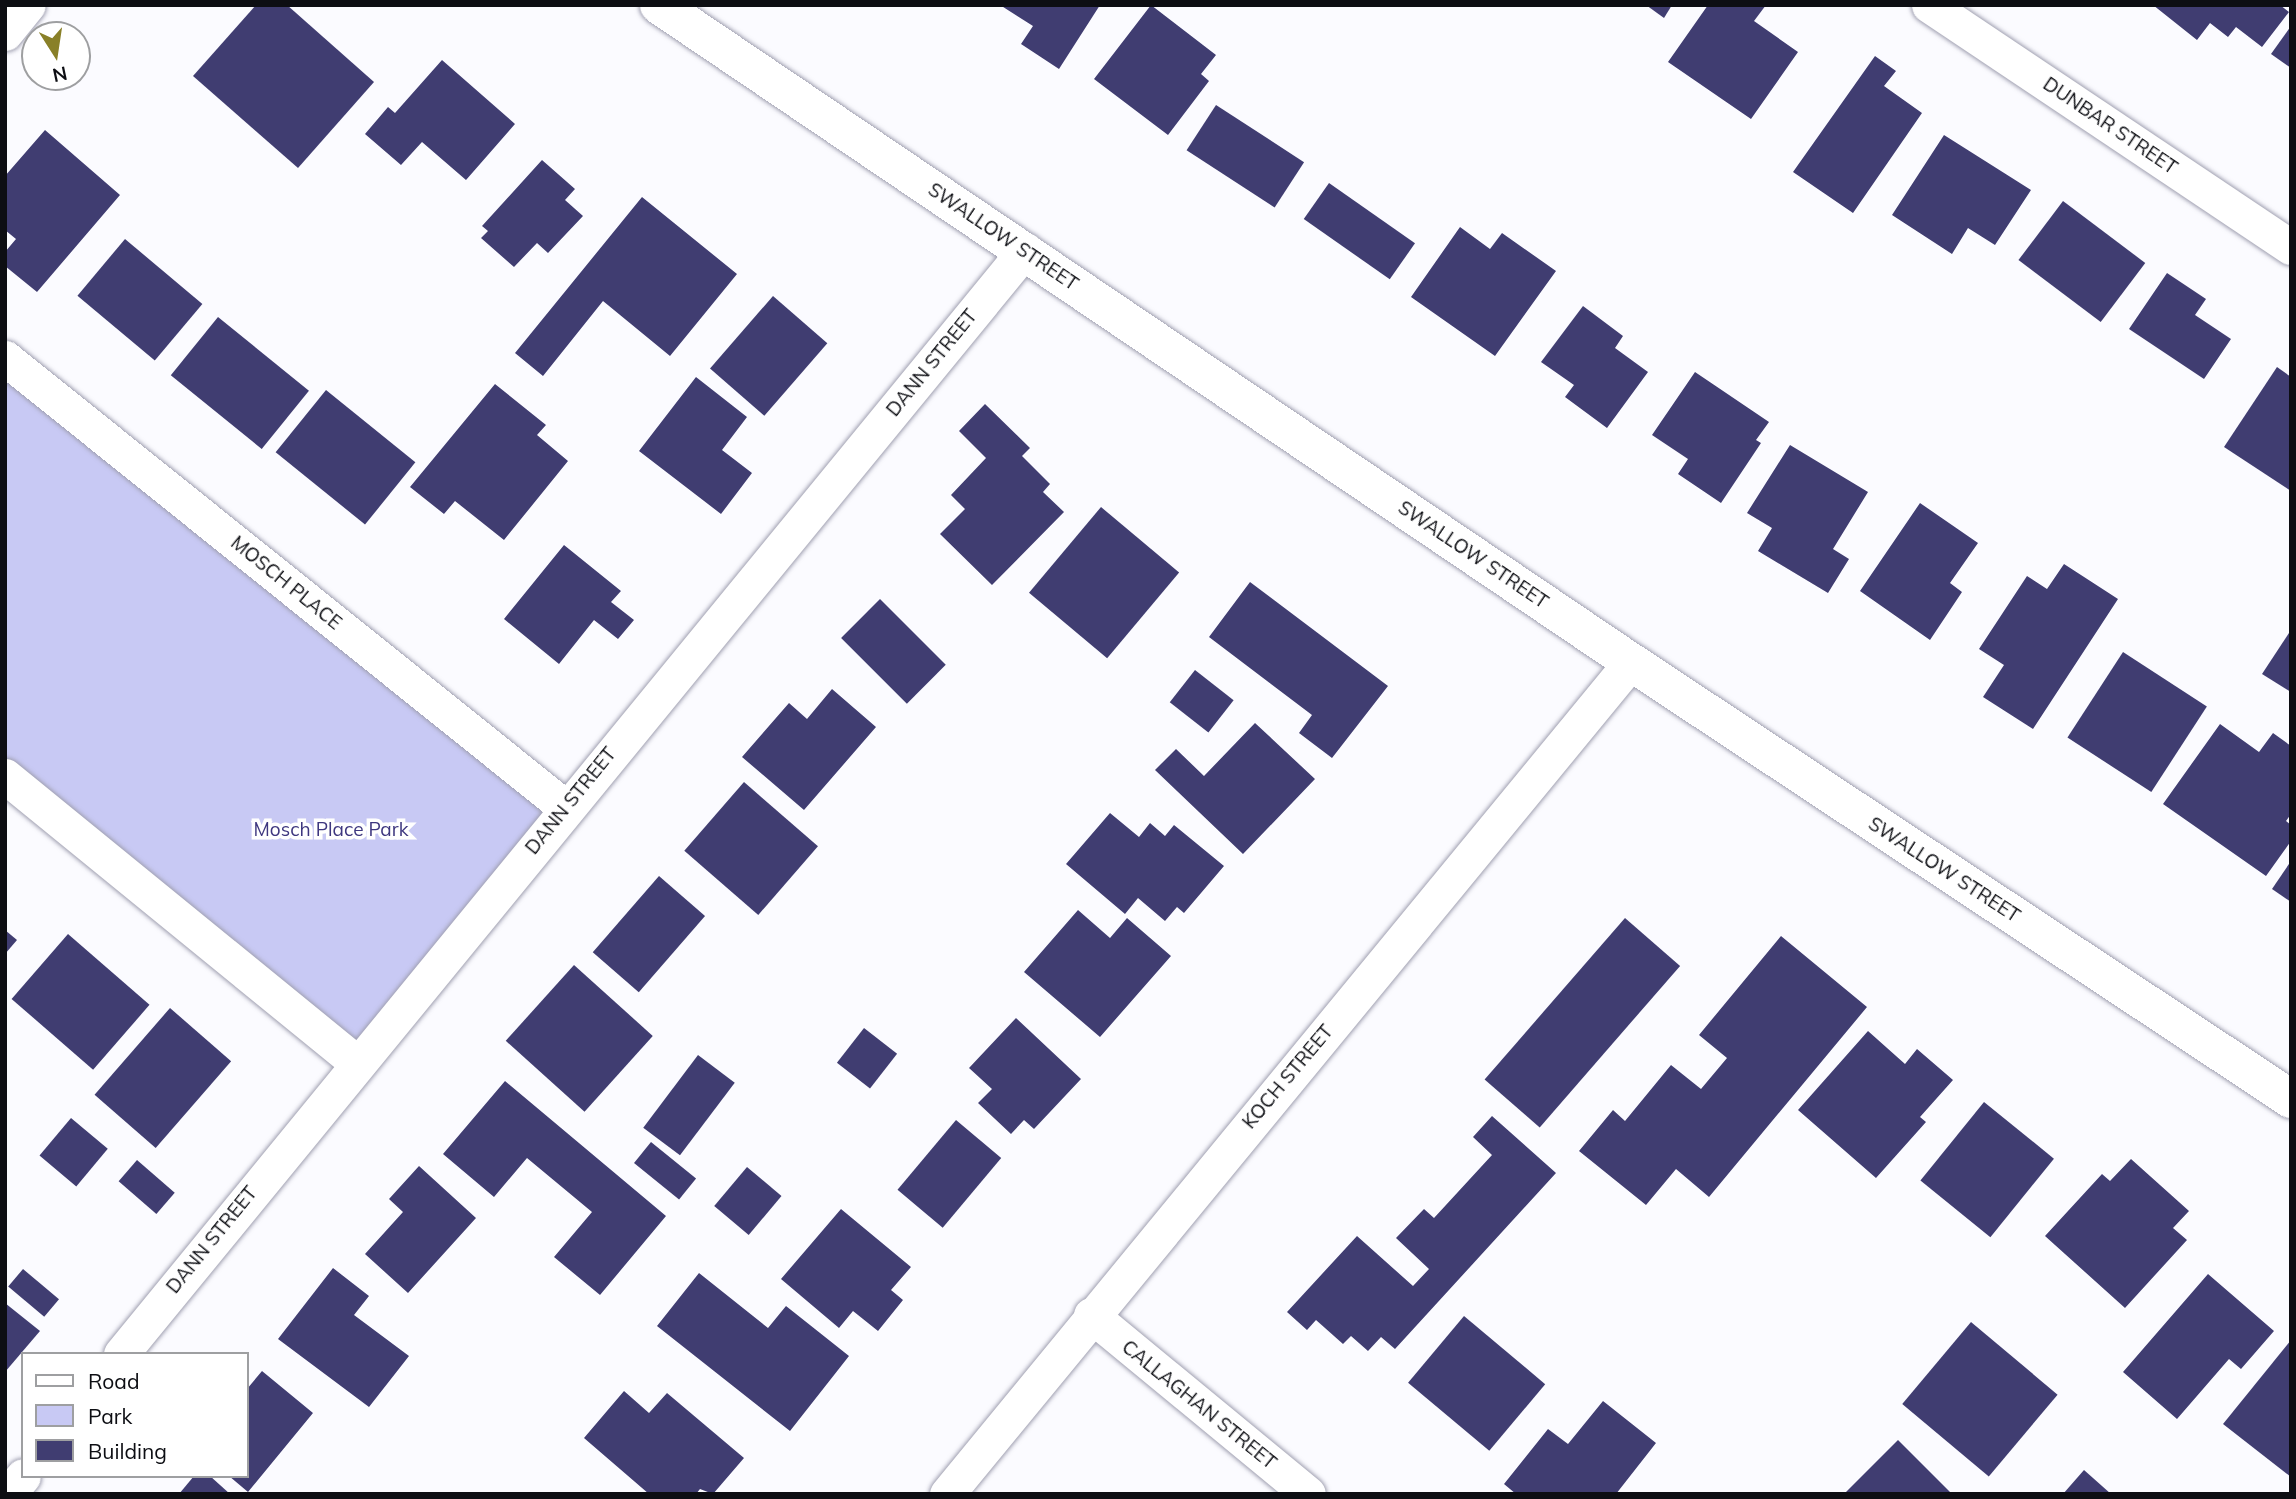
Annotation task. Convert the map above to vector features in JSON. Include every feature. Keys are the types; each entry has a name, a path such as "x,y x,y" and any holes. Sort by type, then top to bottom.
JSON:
{"street":[{"path":"5,33 28,5"},
{"name":"SWALLOW STREET","path":"659,5 1631,662 2291,1099"},
{"name":"DUNBAR STREET","path":"1929,5 2291,247"},
{"name":"DANN STREET","path":"123,1352 356,1062 1025,250"},
{"name":"MOSCH PLACE","path":"5,358 566,808"},
{"name":"KOCH STREET","path":"947,1494 1091,1315 1631,662"},
{"path":"5,776 356,1062"},
{"name":"CALLAGHAN STREET","path":"1091,1315 1308,1494"},
{"path":"8,1494 21,1478"}],"green space":[{"name":"Mosch Place Park","path":"5,358 566,808 356,1062 5,776"}],"building":[{"path":"256,5 287,5 374,82 298,168 193,76"},
{"path":"1000,5 1100,5 1059,69 1021,44 1033,26"},
{"path":"1151,5 1216,55 1201,74 1209,81 1168,135 1094,79"},
{"path":"1646,5 1672,5 1664,18"},
{"path":"1708,5 1766,5 1754,21 1798,52 1751,119 1668,62"},
{"path":"2153,5 2280,5 2289,12 2262,47 2236,27 2228,37 2210,23 2197,40"},
{"path":"2291,26 2291,68 2271,54"},
{"path":"1875,56 1896,71 1884,86 1922,113 1853,213 1793,172"},
{"path":"442,60 515,124 466,180 422,142 401,165 365,134 388,107 395,113"},
{"path":"1216,105 1304,162 1275,207 1187,150"},
{"path":"45,130 120,195 37,292 5,266 5,252 16,239 5,230 5,176"},
{"path":"1944,135 2031,190 1995,245 1968,228 1952,254 1892,215"},
{"path":"542,160 575,189 565,200 583,216 548,253 537,243 514,267 481,238 488,231 482,226"},
{"path":"1329,183 1415,243 1390,279 1304,219"},
{"path":"642,197 737,274 670,356 603,301 543,376 515,353"},
{"path":"2063,201 2145,263 2101,322 2018,260"},
{"path":"1460,227 1490,249 1502,233 1556,271 1495,356 1411,297"},
{"path":"125,239 202,304 155,361 77,296"},
{"path":"2167,273 2206,299 2195,315 2231,339 2204,379 2129,329"},
{"path":"773,296 827,343 764,416 710,368"},
{"path":"1583,306 1623,336 1615,348 1648,372 1607,428 1565,397 1574,385 1541,362"},
{"path":"218,317 309,391 262,449 171,375"},
{"path":"2277,367 2291,377 2291,491 2224,447"},
{"path":"1695,372 1769,422 1756,440 1761,443 1721,503 1678,474 1688,459 1652,435"},
{"path":"696,377 747,417 722,450 752,473 721,514 639,451"},
{"path":"495,384 546,425 537,435 568,461 504,540 455,501 444,514 410,487"},
{"path":"326,390 415,462 365,525 276,452"},
{"path":"985,404 1030,448 1022,456 1050,484 1043,492 1064,512 992,585 940,534 965,509 951,495 986,458 959,431"},
{"path":"1790,445 1868,492 1833,549 1849,559 1828,593 1758,551 1772,528 1747,513"},
{"path":"1920,503 1978,543 1950,583 1962,592 1930,640 1860,591"},
{"path":"1101,507 1179,573 1107,658 1029,593"},
{"path":"564,545 621,591 611,602 634,620 618,639 594,620 559,664 504,619"},
{"path":"2064,564 2118,599 2033,729 1983,697 2004,665 1979,649 2027,576 2047,589"},
{"path":"1250,582 1388,686 1332,758 1299,733 1312,715 1209,637"},
{"path":"880,599 946,665 907,704 841,638"},
{"path":"2291,630 2291,692 2262,674"},
{"path":"2123,652 2207,706 2151,792 2067,738"},
{"path":"1195,670 1234,700 1208,732 1170,702"},
{"path":"832,689 876,727 804,810 742,757 789,703 807,719"},
{"path":"1255,723 1315,779 1243,854 1155,770 1176,749 1204,776"},
{"path":"2220,724 2259,752 2273,733 2291,746 2291,814 2286,821 2291,825 2291,841 2266,876 2163,804"},
{"path":"744,782 818,846 758,915 684,851"},
{"path":"1110,813 1139,837 1150,823 1165,836 1174,825 1224,866 1184,913 1177,907 1165,921 1138,898 1125,914 1066,864"},
{"path":"2291,861 2291,902 2272,889"},
{"path":"659,876 705,916 639,992 593,952"},
{"path":"1078,910 1110,938 1127,918 1171,956 1100,1037 1024,972"},
{"path":"1625,918 1680,966 1540,1127 1485,1080"},
{"path":"5,930 17,940 5,954"},
{"path":"68,934 150,1005 93,1070 12,999"},
{"path":"1781,936 1867,1007 1709,1197 1676,1169 1646,1205 1579,1151 1613,1110 1625,1121 1671,1065 1701,1089 1727,1058 1699,1035"},
{"path":"574,965 653,1036 585,1112 506,1041"},
{"path":"170,1008 231,1061 156,1148 95,1095"},
{"path":"1016,1018 1081,1079 1034,1129 1024,1120 1011,1134 978,1103 992,1089 969,1068"},
{"path":"864,1028 897,1054 870,1089 837,1063"},
{"path":"1868,1031 1905,1064 1917,1049 1953,1080 1920,1117 1926,1122 1876,1178 1798,1110"},
{"path":"698,1055 735,1083 680,1155 643,1128"},
{"path":"505,1081 666,1216 600,1295 554,1257 592,1212 527,1158 494,1197 443,1154"},
{"path":"1984,1102 2054,1159 1990,1237 1920,1180"},
{"path":"1492,1116 1556,1173 1395,1349 1381,1337 1368,1351 1351,1336 1343,1344 1316,1320 1307,1330 1287,1312 1357,1236 1413,1286 1429,1269 1396,1238 1424,1209 1434,1218 1492,1155 1473,1137"},
{"path":"71,1118 108,1149 76,1186 40,1156"},
{"path":"956,1120 1001,1158 943,1228 898,1190"},
{"path":"651,1142 696,1179 679,1199 634,1163"},
{"path":"2131,1159 2189,1211 2173,1228 2187,1240 2125,1308 2045,1236 2102,1174 2110,1181"},
{"path":"137,1160 175,1193 156,1214 119,1181"},
{"path":"419,1166 476,1218 408,1293 365,1254 403,1212 389,1199"},
{"path":"747,1167 781,1196 749,1235 714,1206"},
{"path":"841,1209 911,1267 891,1290 903,1300 878,1331 853,1311 839,1328 781,1279"},
{"path":"333,1268 369,1296 354,1315 409,1356 369,1407 278,1339"},
{"path":"23,1269 59,1299 44,1317 8,1287"},
{"path":"699,1273 768,1328 786,1306 849,1356 790,1431 657,1326"},
{"path":"2208,1274 2274,1331 2241,1369 2229,1359 2177,1419 2123,1372"},
{"path":"5,1303 40,1331 5,1372"},
{"path":"1464,1316 1545,1384 1489,1451 1408,1383"},
{"path":"1971,1322 2058,1395 1989,1477 1902,1404"},
{"path":"2291,1340 2291,1477 2223,1424"},
{"path":"262,1371 313,1413 248,1492 231,1478 248,1478 248,1388"},
{"path":"624,1391 649,1413 667,1393 744,1458 713,1494 700,1489 696,1494 649,1494 584,1438"},
{"path":"1603,1401 1656,1443 1616,1494 1516,1494 1504,1484 1548,1429 1568,1444"},
{"path":"1898,1440 1952,1494 1844,1494"},
{"path":"2084,1470 2111,1494 2063,1494"},
{"path":"192,1478 212,1478 230,1494 179,1494"}]}
